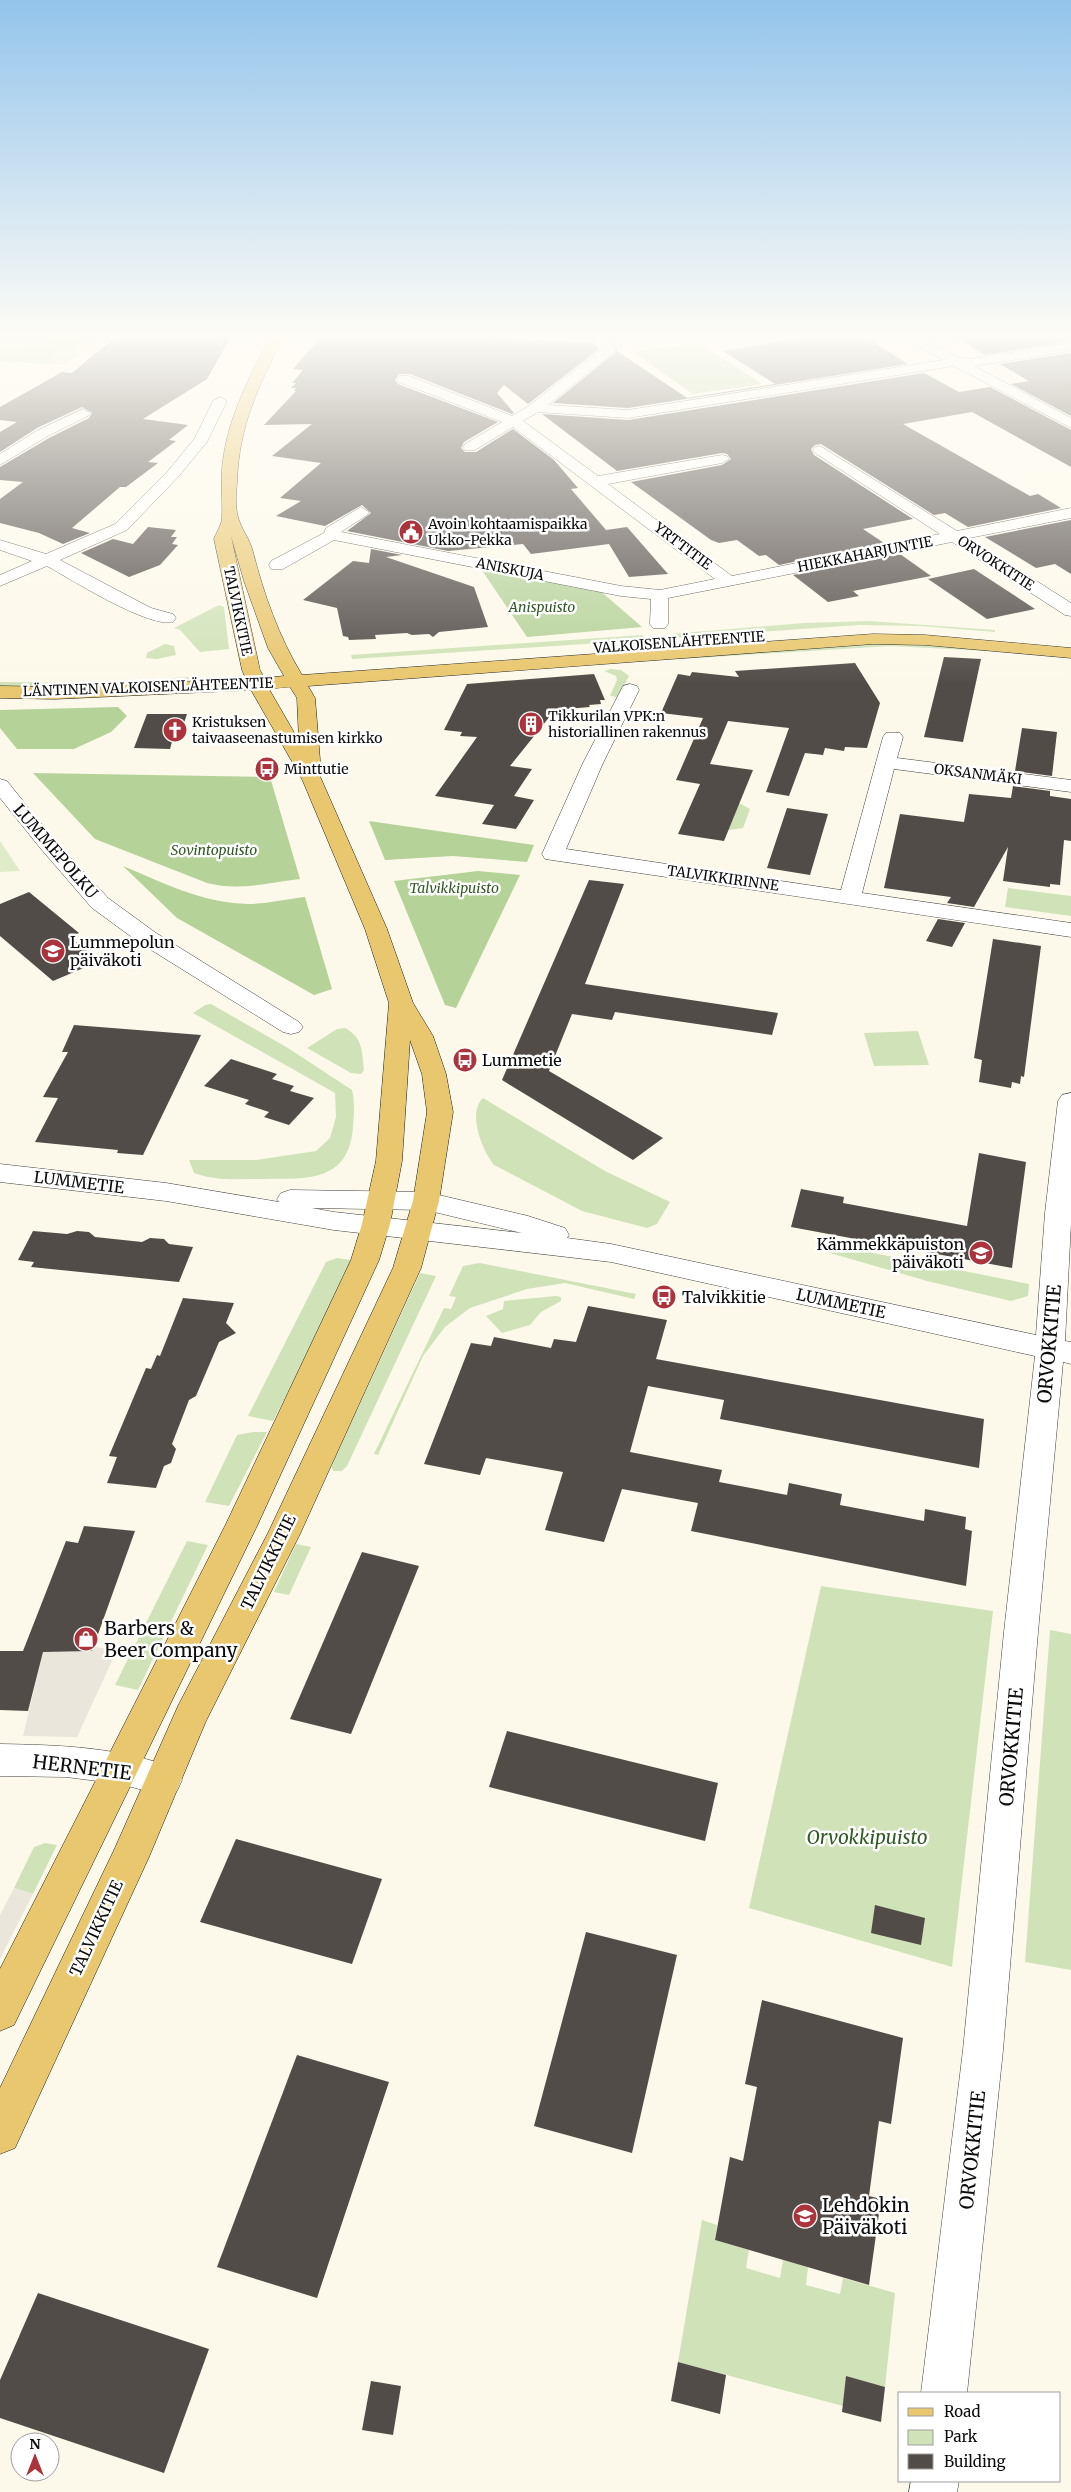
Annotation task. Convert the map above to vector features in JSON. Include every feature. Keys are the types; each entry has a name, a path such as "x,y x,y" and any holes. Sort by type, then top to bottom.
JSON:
{"main road":[{"name":"TALVIKKITIE","path":"231,452 228,503 230,519 242,542 252,581 291,675 306,703 312,779"},
{"name":"TALVIKKITIE","path":"0,2133 164,1780 190,1717 284,1534 407,1268 422,1216 440,1112 434,1074 421,1036 401,1003 376,929 312,779 254,677 222,539 230,519"},
{"name":"VALKOISENLÄHTEENTIE","path":"291,675 869,630 920,630 1071,643"},
{"name":"VALKOISENLÄHTEENTIE","path":"291,675 873,639 925,640 1071,653"},
{"name":"LÄNTINEN VALKOISENLÄHTEENTIE","path":"0,692 55,693 291,675"},
{"name":"LÄNTINEN VALKOISENLÄHTEENTIE","path":"0,677 254,677"},
{"name":"TALVIKKITIE","path":"0,2011 262,1482 365,1260 389,1161 401,1003"}],"street":[{"path":"0,460 12,452"},
{"path":"0,580 121,527 173,474 191,452"},
{"name":"YRTTITIE","path":"557,452 729,581"},
{"name":"ORVOKKITIE","path":"824,452 1071,612"},
{"path":"596,481 722,459"},
{"path":"278,565 332,535 332,531 361,512"},
{"name":"HIEKKAHARJUNTIE","path":"660,595 1071,514"},
{"name":"ANISKUJA","path":"332,535 621,591 660,595"},
{"path":"0,546 47,560 145,612 167,618"},
{"path":"659,624 660,595"},
{"name":"TALVIKKIRINNE","path":"630,690 593,763 553,854 850,896 1071,930"},
{"path":"850,896 893,737"},
{"name":"OKSANMÄKI","path":"886,762 1071,786"},
{"name":"LUMMEPOLKU","path":"0,786 48,845 100,903 148,938 291,1027"},
{"name":"ORVOKKITIE","path":"944,2392 983,2050 1021,1632 1060,1351 1058,1213 1071,1101"},
{"name":"LUMMETIE","path":"0,1173 216,1200 334,1221 378,1212 422,1216 611,1253 1060,1351"},
{"name":"HERNETIE","path":"0,1760 66,1762 121,1768 164,1780"}],"green space":[{"name":"Anispuisto","path":"479,566 597,588 642,627 527,637"},
{"path":"219,605 224,607 229,649 200,652 180,630 174,628"},
{"path":"869,621 995,630 995,632 920,626 859,625 672,638 671,634 804,623"},
{"path":"643,635 645,640 352,659 351,655"},
{"path":"868,642 989,648 989,651 890,646 681,659 679,654"},
{"path":"165,644 174,646 176,655 157,659 146,658 147,653"},
{"path":"611,669 621,670 629,676 618,697 610,696 617,680 616,676 604,671"},
{"path":"188,677 189,679 51,686 0,686 0,682 104,683"},
{"path":"118,707 127,716 111,732 74,749 17,749 0,728 0,710"},
{"name":"Sovintopuisto","path":"33,773 270,777 300,879 242,886 207,883 95,839"},
{"path":"702,798 741,804 750,809 743,828 729,830 691,824"},
{"path":"369,821 534,845 527,862 453,856 385,860"},
{"path":"0,841 20,871 0,872"},
{"path":"123,866 184,891 231,903 255,904 305,897 332,989 314,995 177,918"},
{"name":"Talvikkipuisto","path":"478,871 520,875 456,1008 445,1005 394,881"},
{"path":"1008,888 1071,896 1071,916 1005,907"},
{"path":"211,1004 288,1048 352,1090 354,1113 349,1147 342,1160 333,1169 321,1174 292,1179 226,1179 194,1173 189,1160 256,1160 316,1151 330,1138 336,1117 335,1093 193,1013 205,1005"},
{"path":"345,1028 358,1040 363,1057 364,1070 361,1074 351,1073 307,1048 337,1029"},
{"path":"918,1031 929,1065 874,1066 864,1033"},
{"path":"483,1098 605,1171 670,1202 657,1224 647,1228 582,1211 494,1165 481,1141 476,1122 478,1105"},
{"path":"818,1242 1029,1284 1028,1296 1011,1301 927,1281 816,1249"},
{"path":"337,1258 356,1261 273,1421 248,1416 326,1262"},
{"path":"480,1263 636,1294 634,1299 565,1283 527,1289 470,1308 445,1327 423,1356 378,1455 374,1454 444,1308 451,1309 456,1297 449,1296 463,1266"},
{"path":"420,1273 436,1276 347,1466 342,1471 333,1471 334,1460"},
{"path":"561,1297 561,1301 541,1312 530,1325 502,1333 486,1316 503,1309 504,1301"},
{"path":"267,1432 229,1506 205,1502 237,1435"},
{"path":"187,1541 208,1545 138,1690 115,1685"},
{"path":"296,1544 311,1547 289,1595 274,1592"},
{"name":"Orvokkipuisto","path":"821,1586 993,1611 952,1967 749,1908"},
{"path":"1050,1630 1071,1634 1071,1970 1025,1962"},
{"path":"45,1843 57,1845 33,1894 14,1888 34,1847"},
{"path":"702,2220 717,2225 715,2240 749,2250 746,2268 780,2278 783,2260 808,2267 806,2285 840,2294 843,2278 895,2293 885,2387 846,2377 843,2406 678,2362"}],"shaded area":[{"path":"94,1647 117,1650 77,1737 23,1736 43,1652 93,1651"},
{"path":"14,1888 33,1894 0,1959 0,1915"}],"building":[{"path":"25,452 161,452 148,462 158,463 126,487 120,487 72,528 90,533 63,544 39,533 0,523 0,499 23,482 0,480 0,467"},
{"path":"277,452 544,452 554,460 578,488 571,489 606,530 627,527 668,574 629,577 609,544 531,554 523,544 448,551 347,531 371,513 362,505 325,526 276,516 301,501 280,498 321,463 272,456"},
{"path":"592,452 813,452 814,455 913,519 863,529 884,543 779,565 766,555 759,556 737,540 719,543 711,540 631,482 722,465 731,459 727,454 722,453 617,471"},
{"path":"834,452 953,452 1030,496 1038,494 1061,508 968,527 945,513 934,515"},
{"path":"1045,452 1071,452 1071,467"},
{"path":"1071,520 1071,574 1055,564 1036,568 985,537"},
{"path":"148,527 176,530 171,537 177,537 172,544 178,545 160,565 129,577 81,553 113,539 133,544"},
{"path":"371,549 402,555 386,557 474,587 488,627 439,632 433,637 429,634 412,635 407,633 375,635 376,639 349,640 348,637 343,636 337,608 303,600 353,561 369,563"},
{"path":"900,554 931,576 853,591 859,596 828,602 793,575"},
{"path":"974,569 1035,609 987,619 928,579"},
{"path":"944,657 981,659 963,742 924,737"},
{"path":"855,663 880,703 867,748 845,747 844,751 825,748 823,755 805,753 789,796 766,792 789,728 728,721 710,764 753,770 724,841 678,834 700,784 676,780 703,718 661,713 678,674 690,676 692,672 739,677 735,671"},
{"path":"594,674 605,700 600,700 601,704 589,705 590,707 555,710 510,766 532,769 514,796 534,800 516,829 482,824 494,805 435,796 477,737 460,736 462,732 444,730 467,684"},
{"name":"Kristuksen taivaaseenastumisen kirkko","path":"147,714 187,714 179,738 173,738 170,749 134,748"},
{"path":"1022,728 1057,732 1052,776 1015,771"},
{"path":"1013,786 1050,791 1050,796 1071,799 1071,841 1064,840 1060,885 1050,884 1050,887 1003,881 1008,847 974,907 947,903 951,897 884,888 900,814 964,822 969,794 1011,798"},
{"path":"787,808 828,814 810,875 767,868"},
{"path":"589,880 624,884 585,984 778,1013 772,1035 615,1012 612,1020 572,1014 549,1071 663,1138 633,1160 502,1080"},
{"path":"29,892 79,933 70,937 100,961 53,981 0,936 0,904"},
{"path":"938,919 965,923 952,947 926,941"},
{"path":"993,939 1041,946 1024,1077 1021,1076 1020,1084 1012,1082 1011,1088 979,1082 982,1060 974,1058"},
{"path":"74,1025 201,1035 143,1155 117,1153 118,1150 35,1142 58,1098 43,1097 68,1052 62,1052"},
{"path":"231,1059 277,1074 272,1079 294,1086 290,1091 314,1098 289,1125 264,1117 269,1112 245,1104 249,1100 204,1086"},
{"path":"979,1153 1026,1162 1012,1268 791,1227 801,1189 844,1197 843,1203 967,1226"},
{"path":"33,1231 67,1234 77,1231 89,1232 95,1237 142,1242 150,1238 164,1239 169,1244 193,1247 179,1282 31,1267 34,1262 18,1260"},
{"path":"183,1298 234,1303 226,1323 236,1333 219,1342 196,1396 189,1400 172,1444 176,1449 171,1463 164,1466 156,1488 107,1483 117,1457 109,1456 146,1368 151,1369 157,1355 160,1356"},
{"path":"588,1306 667,1320 656,1359 984,1419 979,1468 720,1419 724,1400 648,1386 630,1452 722,1470 719,1482 787,1495 789,1483 842,1494 840,1505 924,1521 925,1509 966,1517 965,1529 972,1531 966,1586 691,1531 698,1503 622,1489 604,1542 545,1530 563,1472 486,1458 480,1475 424,1464 471,1343 491,1346 494,1337 551,1348 554,1339 576,1342"},
{"path":"84,1526 135,1531 92,1651 43,1652 28,1711 0,1710 0,1651 23,1651 66,1541 78,1543"},
{"path":"362,1552 419,1566 351,1734 290,1719"},
{"path":"507,1731 718,1783 705,1841 489,1787"},
{"path":"236,1839 382,1879 352,1964 200,1922"},
{"path":"875,1905 925,1918 921,1945 871,1933"},
{"path":"586,1932 677,1955 632,2153 534,2126"},
{"path":"762,2000 903,2038 891,2124 879,2121 869,2196 881,2199 869,2285 715,2240 730,2157 743,2161 757,2087 745,2084"},
{"path":"297,2055 389,2082 317,2298 217,2267"},
{"path":"38,2293 209,2349 164,2473 60,2438 60,2432 42,2432 0,2418 0,2380"},
{"path":"678,2362 726,2375 720,2414 671,2401"},
{"path":"846,2376 885,2387 881,2422 842,2412"},
{"path":"371,2381 401,2386 393,2435 362,2430"}],"place":[{"name":"Avoin kohtaamispaikka Ukko-Pekka","path":"411,532"},
{"name":"Tikkurilan VPK:n historiallinen rakennus","path":"531,724"},
{"name":"Kristuksen taivaaseenastumisen kirkko","path":"175,730"},
{"name":"Minttutie","path":"267,769"},
{"name":"Lummepolun päiväkoti","path":"53,951"},
{"name":"Lummetie","path":"465,1060"},
{"name":"Kämmekkäpuiston päiväkoti","path":"981,1253"},
{"name":"Talvikkitie","path":"664,1297"},
{"name":"Barbers & Beer Company","path":"86,1639"},
{"name":"Lehdokin Päiväkoti","path":"805,2216"}]}
